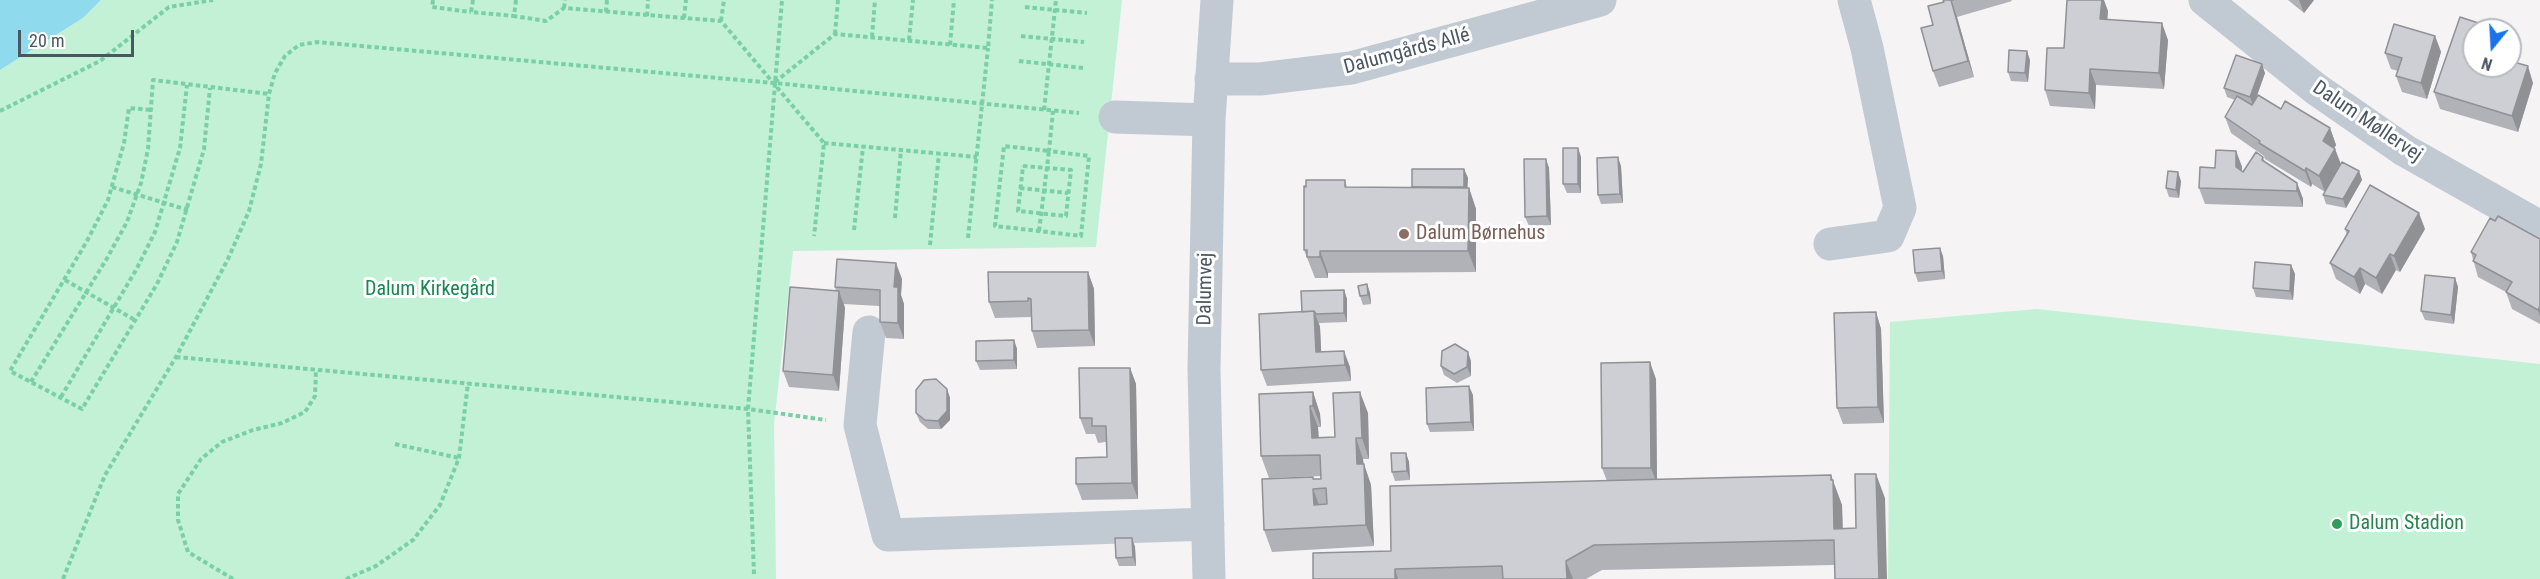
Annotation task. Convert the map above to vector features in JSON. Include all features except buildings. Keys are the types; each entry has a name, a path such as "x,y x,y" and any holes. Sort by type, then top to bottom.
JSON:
{"street":[{"name":"Dalumvej","path":"1209,579 1204,369 1209,120 1217,0"},
{"name":"Dalumgårds Allé","path":"1211,79 1305,76 1351,68 1600,0"},
{"path":"1830,244 1888,236 1900,208 1867,48 1854,0"},
{"name":"Dalum Møllervej","path":"2205,0 2316,89 2398,146 2540,227"},
{"path":"1115,117 1209,120"},
{"path":"868,332 860,425 888,535 1208,524"}],"path":[{"path":"0,111 100,61 169,7 213,0"},
{"path":"433,0 432,8 546,21 564,8 721,21 824,143 977,157"},
{"path":"471,12 473,0"},
{"path":"514,16 516,0"},
{"path":"564,8 565,0"},
{"path":"606,12 607,0"},
{"path":"647,15 648,0"},
{"path":"684,18 686,0"},
{"path":"721,21 724,0"},
{"path":"754,574 748,410 782,0"},
{"path":"835,34 838,0"},
{"path":"872,37 875,0"},
{"path":"909,40 913,0"},
{"path":"950,45 954,0"},
{"path":"968,238 992,0"},
{"path":"1044,110 1056,0"},
{"path":"1025,7 1088,13"},
{"path":"774,83 835,34 988,48"},
{"path":"1021,36 1084,42"},
{"path":"63,579 105,476 176,357 228,259 249,211 261,164 269,94 275,73 285,56 299,45 317,42 774,83 1115,117"},
{"path":"1019,61 1083,68"},
{"path":"32,382 127,222 148,149 153,80 269,94"},
{"path":"61,397 145,251 165,203 180,148 187,85"},
{"path":"150,110 129,108 124,143 112,187 87,241 10,371 82,409 167,263 188,210 204,149 210,88"},
{"path":"1039,231 1053,111"},
{"path":"814,236 824,143"},
{"path":"1004,146 1048,151 1089,156 1081,236 995,226 1004,146"},
{"path":"854,230 863,147"},
{"path":"895,218 901,150"},
{"path":"930,245 939,153"},
{"path":"1023,166 1047,168 1071,170 1066,216 1018,211 1023,166"},
{"path":"112,187 188,210"},
{"path":"1020,188 1068,193"},
{"path":"65,280 135,320"},
{"path":"176,357 748,410 860,425"},
{"path":"233,579 188,552 178,520 178,494 201,459 222,442 253,430 282,423 304,412 315,396 316,370"},
{"path":"346,579 376,566 413,540 440,505 459,458 468,383"},
{"path":"395,444 459,458"}],"green space":[{"name":"Dalum Kirkegård","path":"101,0 1122,0 1096,247 793,251 774,425 776,579 0,579 0,70 83,18"},
{"path":"2037,309 2540,364 2540,579 1888,579 1890,322"}],"water":[{"path":"0,0 101,0 83,18 0,70"}],"place":[{"name":"Dalum Børnehus","path":"1404,234"},
{"name":"Dalum Stadion","path":"2337,524"}]}
